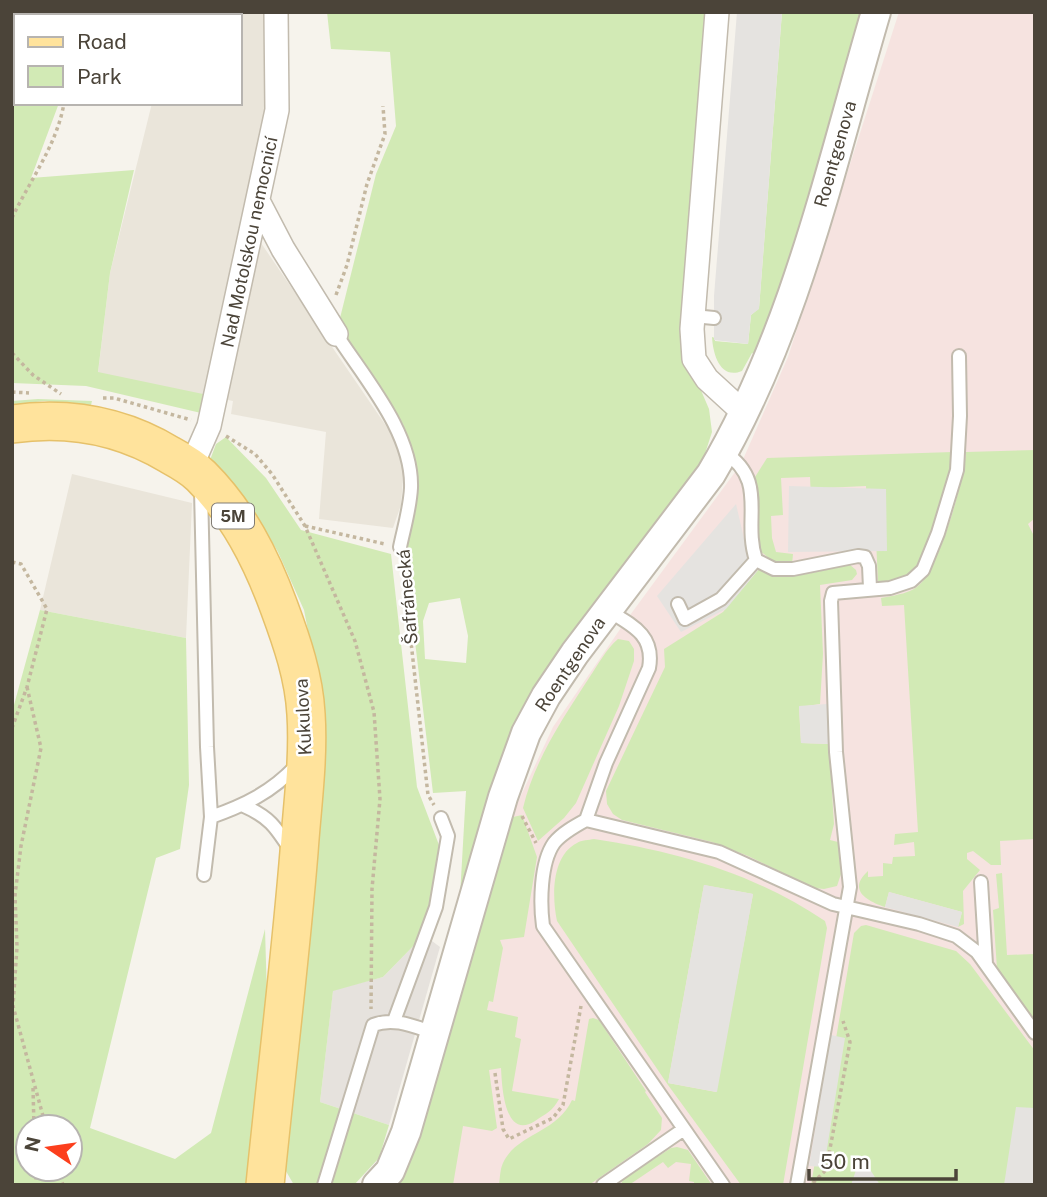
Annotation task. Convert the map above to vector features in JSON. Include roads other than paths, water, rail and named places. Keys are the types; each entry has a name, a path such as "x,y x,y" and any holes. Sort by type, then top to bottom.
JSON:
{"main road":[{"name":"Kukulova","path":"12,424 47,421 102,426 130,435 196,471 244,529 265,568 300,669 306,715 306,754 298,862 265,1185"}],"street":[{"name":"Nad Motolskou nemocnicí","path":"196,471 209,426 277,110 276,12"},
{"path":"717,12 704,317 694,359 707,379 743,412"},
{"name":"Roentgenova","path":"434,1033 503,797 526,733 546,695 711,474 766,362 792,295 876,12"},
{"name":"Šafránecká","path":"258,201 336,334"},
{"path":"377,1185 390,1171 406,1132 434,1033"}],"lane":[{"name":"Šafránecká","path":"336,334 395,424 409,461 411,489 400,547"},
{"path":"797,1185 850,887 836,752 831,601 833,593 890,588 911,581 923,570 938,533 957,470 959,356"},
{"path":"724,452 741,464 751,483 752,550 756,560 774,569 793,569 864,557 869,566 870,588"},
{"name":"Nad Motolskou nemocnicí","path":"196,471 211,817 204,875"},
{"path":"678,604 685,619 720,599 756,560"},
{"path":"607,610 643,635 648,642 649,668 606,763 586,820 554,843 547,858 541,911 543,926 723,1185"},
{"path":"211,817 244,806 269,791 306,754"},
{"path":"244,806 262,814 275,825 298,862"},
{"path":"394,1021 441,888 448,836 441,818"},
{"path":"586,820 719,852 833,904 919,924 956,936 977,952 1035,1033"},
{"path":"981,882 986,964"},
{"path":"324,1185 373,1025 385,1020 394,1021 434,1033"},
{"path":"603,1185 684,1129"}]}
